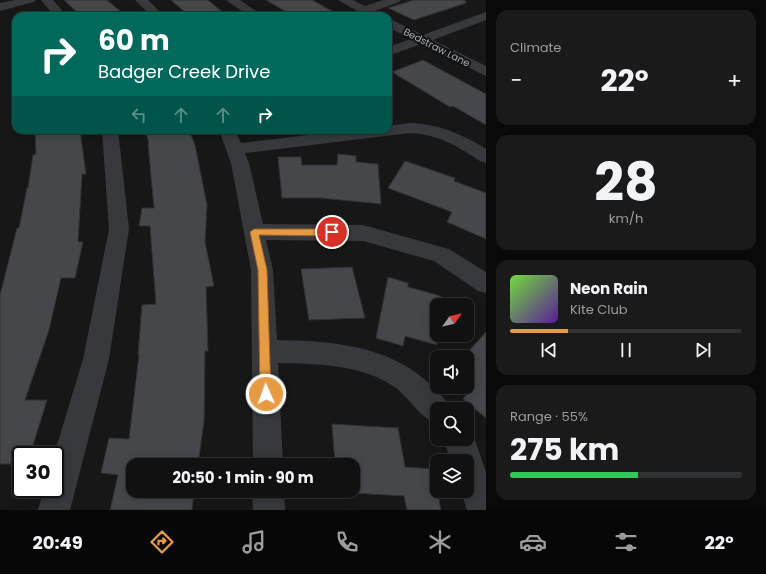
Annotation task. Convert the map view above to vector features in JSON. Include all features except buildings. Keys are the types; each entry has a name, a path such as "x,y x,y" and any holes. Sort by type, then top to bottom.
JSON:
{"street":[{"path":"0,7 30,0"},
{"path":"47,0 58,12"},
{"path":"141,0 154,12"},
{"path":"232,0 250,12"},
{"path":"344,0 368,12"},
{"path":"364,10 395,0"},
{"path":"392,51 484,18"},
{"name":"Bedstraw Lane","path":"392,24 486,72"},
{"path":"392,129 426,127 438,130 457,139 486,157"},
{"path":"54,510 96,359 119,229 110,134"},
{"path":"268,458 262,270 240,163 230,140 320,134"},
{"path":"254,232 363,233 441,255 486,284"},
{"path":"264,351 329,353 373,363 406,380 430,403"},
{"path":"461,446 483,510"},
{"path":"268,498 269,510"}],"route":[{"path":"266,394 262,270 254,232 332,232"}]}
